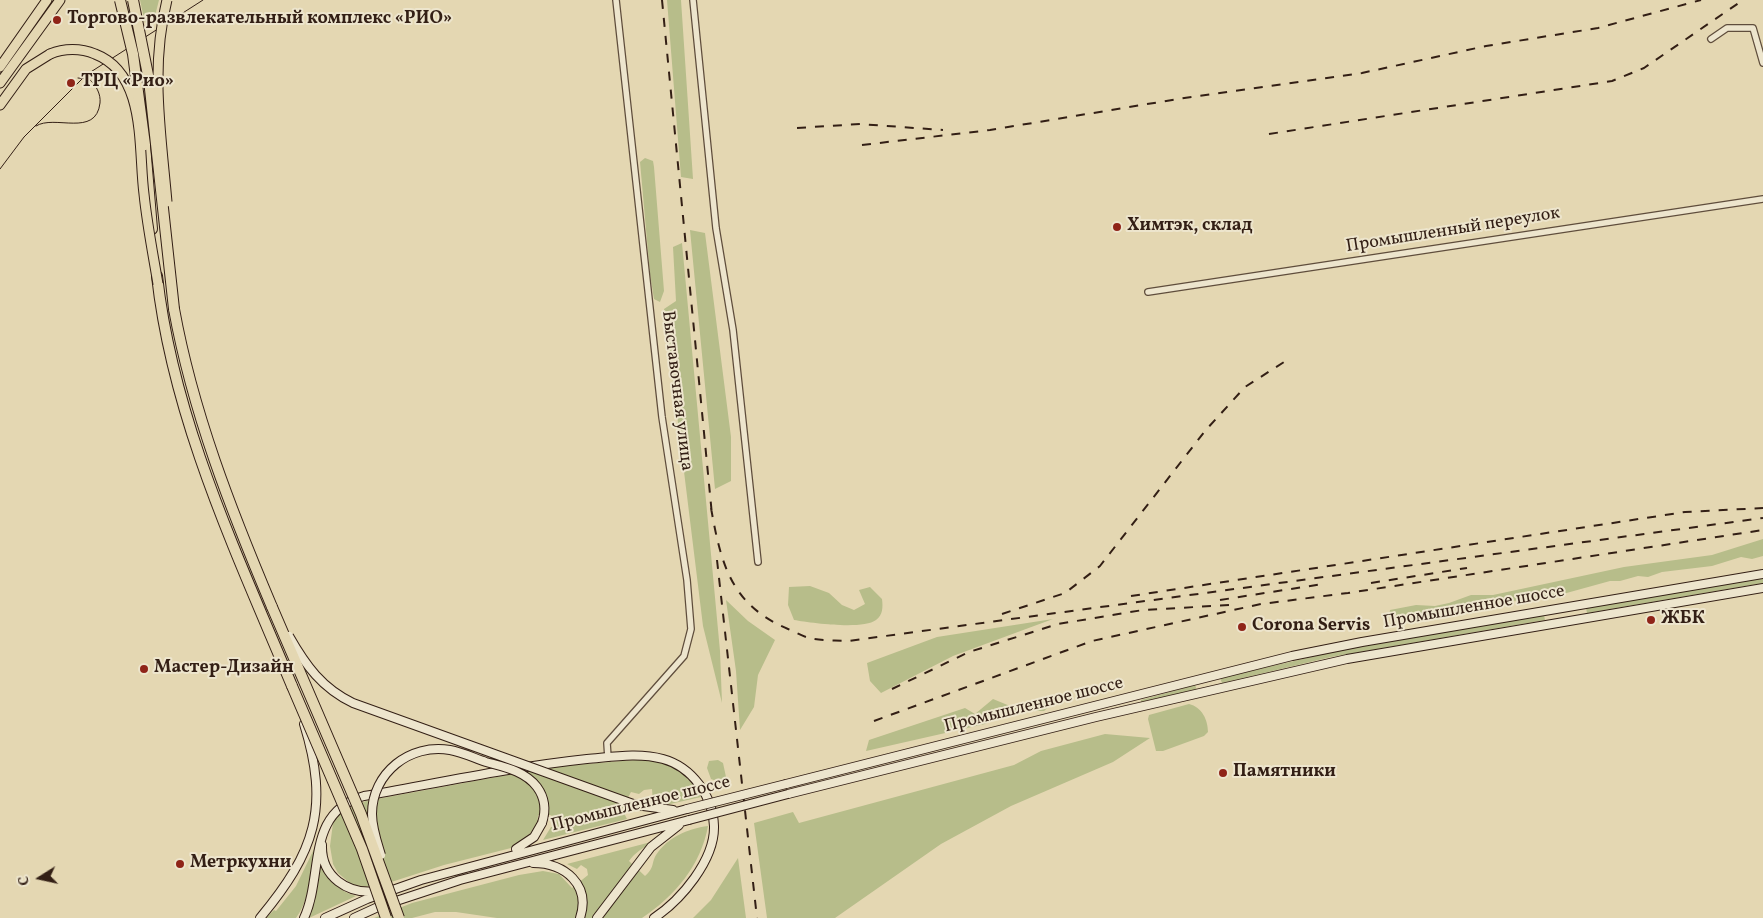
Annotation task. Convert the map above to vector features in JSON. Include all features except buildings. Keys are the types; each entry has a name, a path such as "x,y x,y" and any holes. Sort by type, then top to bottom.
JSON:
{"highway":[{"path":"120,0 138,89 158,284 177,377 206,474 292,686 362,849 386,918"},
{"path":"133,0 149,80 174,309 190,384 206,438 229,503 361,814 392,890 399,918"}],"main road":[{"path":"0,83 60,0"},
{"path":"167,0 159,35 157,86 172,252 174,309"},
{"path":"0,67 45,3"},
{"path":"0,105 26,69 50,54 70,50 97,54 116,68 129,87 135,107 144,194 158,284"},
{"name":"Промышленное шоссе","path":"325,918 392,890 496,858 1201,679 1362,642 1763,574"},
{"name":"Промышленное шоссе","path":"354,918 378,907 460,880 788,794 1096,717 1347,659 1763,588"},
{"path":"1570,606 1572,620"},
{"path":"272,607 307,666 325,686 343,698 408,724 636,805 658,809 687,809"},
{"path":"1201,679 1204,692"},
{"path":"260,918 288,882 304,853 310,838 316,808 317,780 314,756 292,686"},
{"path":"322,838 323,858 326,868 337,882 361,892 392,890 373,825 372,806 374,796 383,778 394,765 407,757 427,750 450,750 517,772 532,782 541,794 544,809 542,823 528,843 496,858"},
{"path":"304,918 312,897 316,862 322,838 332,814 344,803 353,799 558,763 608,758 653,757 674,763 684,769 700,784 710,806 714,835 709,855 695,877 654,918"},
{"path":"597,918 661,837 689,820"},
{"path":"521,864 554,866 573,877 582,898 580,918"},
{"path":"362,918 378,907"}],"street":[{"name":"Выставочная улица","path":"608,758 607,744 684,656 691,629 686,580 662,417 616,0"},
{"path":"693,0 716,228 733,330 758,562"},
{"path":"1711,39 1727,28 1753,28 1763,63"},
{"name":"Промышленный переулок","path":"1148,292 1763,199"}],"green space":[{"path":"140,0 159,0 155,16 145,23"},
{"path":"667,0 681,0 693,179 681,177"},
{"path":"645,158 653,161 654,167 664,291 660,302 654,299 650,274 640,162"},
{"path":"690,230 705,233 731,437 731,481 715,489"},
{"path":"682,243 720,651 722,703 703,626 664,309 676,301 673,247"},
{"path":"1763,539 1763,556 1752,559 1741,557 1712,566 1662,572 1648,577 1638,576 1620,581 1610,581 1552,597 1453,607 1424,616 1408,612 1405,616 1389,616 1390,610 1416,605 1435,606 1471,595 1493,595 1624,567 1712,555"},
{"path":"1763,578 1763,583 1587,613 1586,608"},
{"path":"810,586 829,593 842,605 854,610 865,604 859,590 870,587 882,599 881,613 876,620 860,625 836,625 794,620 788,605 789,587"},
{"path":"726,600 748,621 775,640 758,675 754,707 740,730 736,671"},
{"path":"1544,615 1545,620 1331,657 1222,683 1220,678 1351,648"},
{"path":"1053,619 953,656 881,693 870,681 867,663 937,637"},
{"path":"1195,685 1197,690 1141,702 1141,700"},
{"path":"1060,697 1044,711 1010,711 985,724 866,751 869,740 965,708 975,714 993,699 1010,706"},
{"path":"1189,704 1201,711 1207,723 1208,732 1204,736 1163,751 1156,751 1148,719 1149,715"},
{"path":"1105,734 1150,738 1113,762 1011,806 941,844 835,918 767,918 754,823 793,812 799,823 1014,765 1041,751"},
{"path":"646,760 674,767 688,779 701,797 670,804 653,803 652,789 644,790 639,794 631,792 622,809 627,819 543,840 551,827 555,827 557,818 550,815 538,815 537,829 522,844 444,865 382,885 365,887 351,884 338,873 333,864 330,846 333,823 342,811 366,801 551,767"},
{"path":"718,760 723,763 726,777 719,782 711,779 707,768 709,761"},
{"path":"708,826 699,854 685,878 676,890 642,918 497,918 456,912 435,912 412,918 374,918 412,903 519,875 543,871 559,874 572,888 588,875 587,869 581,865 577,869 567,864 651,842 629,861 645,876 652,868 656,855 666,843 685,832"},
{"path":"315,847 307,894 296,918 266,918 274,910 276,911 296,886"},
{"path":"320,858 325,871 333,882 343,890 356,896 309,918 317,890"},
{"path":"738,858 746,918 693,918 711,900"}],"tram line":[{"path":"0,169 24,137 86,75 203,0"},
{"path":"36,126 53,122 83,122 91,120 97,114 100,103 98,90 89,79 78,78"}],"railway":[{"path":"662,0 712,515"},
{"path":"862,145 990,130 1178,99 1362,73 1486,46 1598,28 1701,0"},
{"path":"1269,134 1612,81 1644,68 1743,0"},
{"path":"797,128 860,124 943,130"},
{"path":"1002,614 1065,593 1100,566 1205,431 1245,387 1284,362"},
{"path":"711,508 719,547 725,565 741,595 753,608 769,619 806,637 818,640 848,641 1763,518"},
{"path":"1131,596 1685,512 1763,508"},
{"path":"874,721 1092,641 1261,604 1348,593 1763,530"},
{"path":"717,560 757,918"},
{"path":"1371,583 1467,568"},
{"path":"1220,600 1323,584"},
{"path":"892,689 969,652 1058,624 1143,610 1230,605"}],"place":[{"name":"Торгово-развлекательный комплекс «РИО»","path":"57,20"},
{"name":"ТРЦ «Рио»","path":"71,83"},
{"name":"Химтэк, склад","path":"1117,227"},
{"name":"ЖБК","path":"1651,620"},
{"name":"Corona Servis","path":"1242,627"},
{"name":"Мастер-Дизайн","path":"144,669"},
{"name":"Памятники","path":"1223,773"},
{"name":"Метркухни","path":"180,864"}]}
